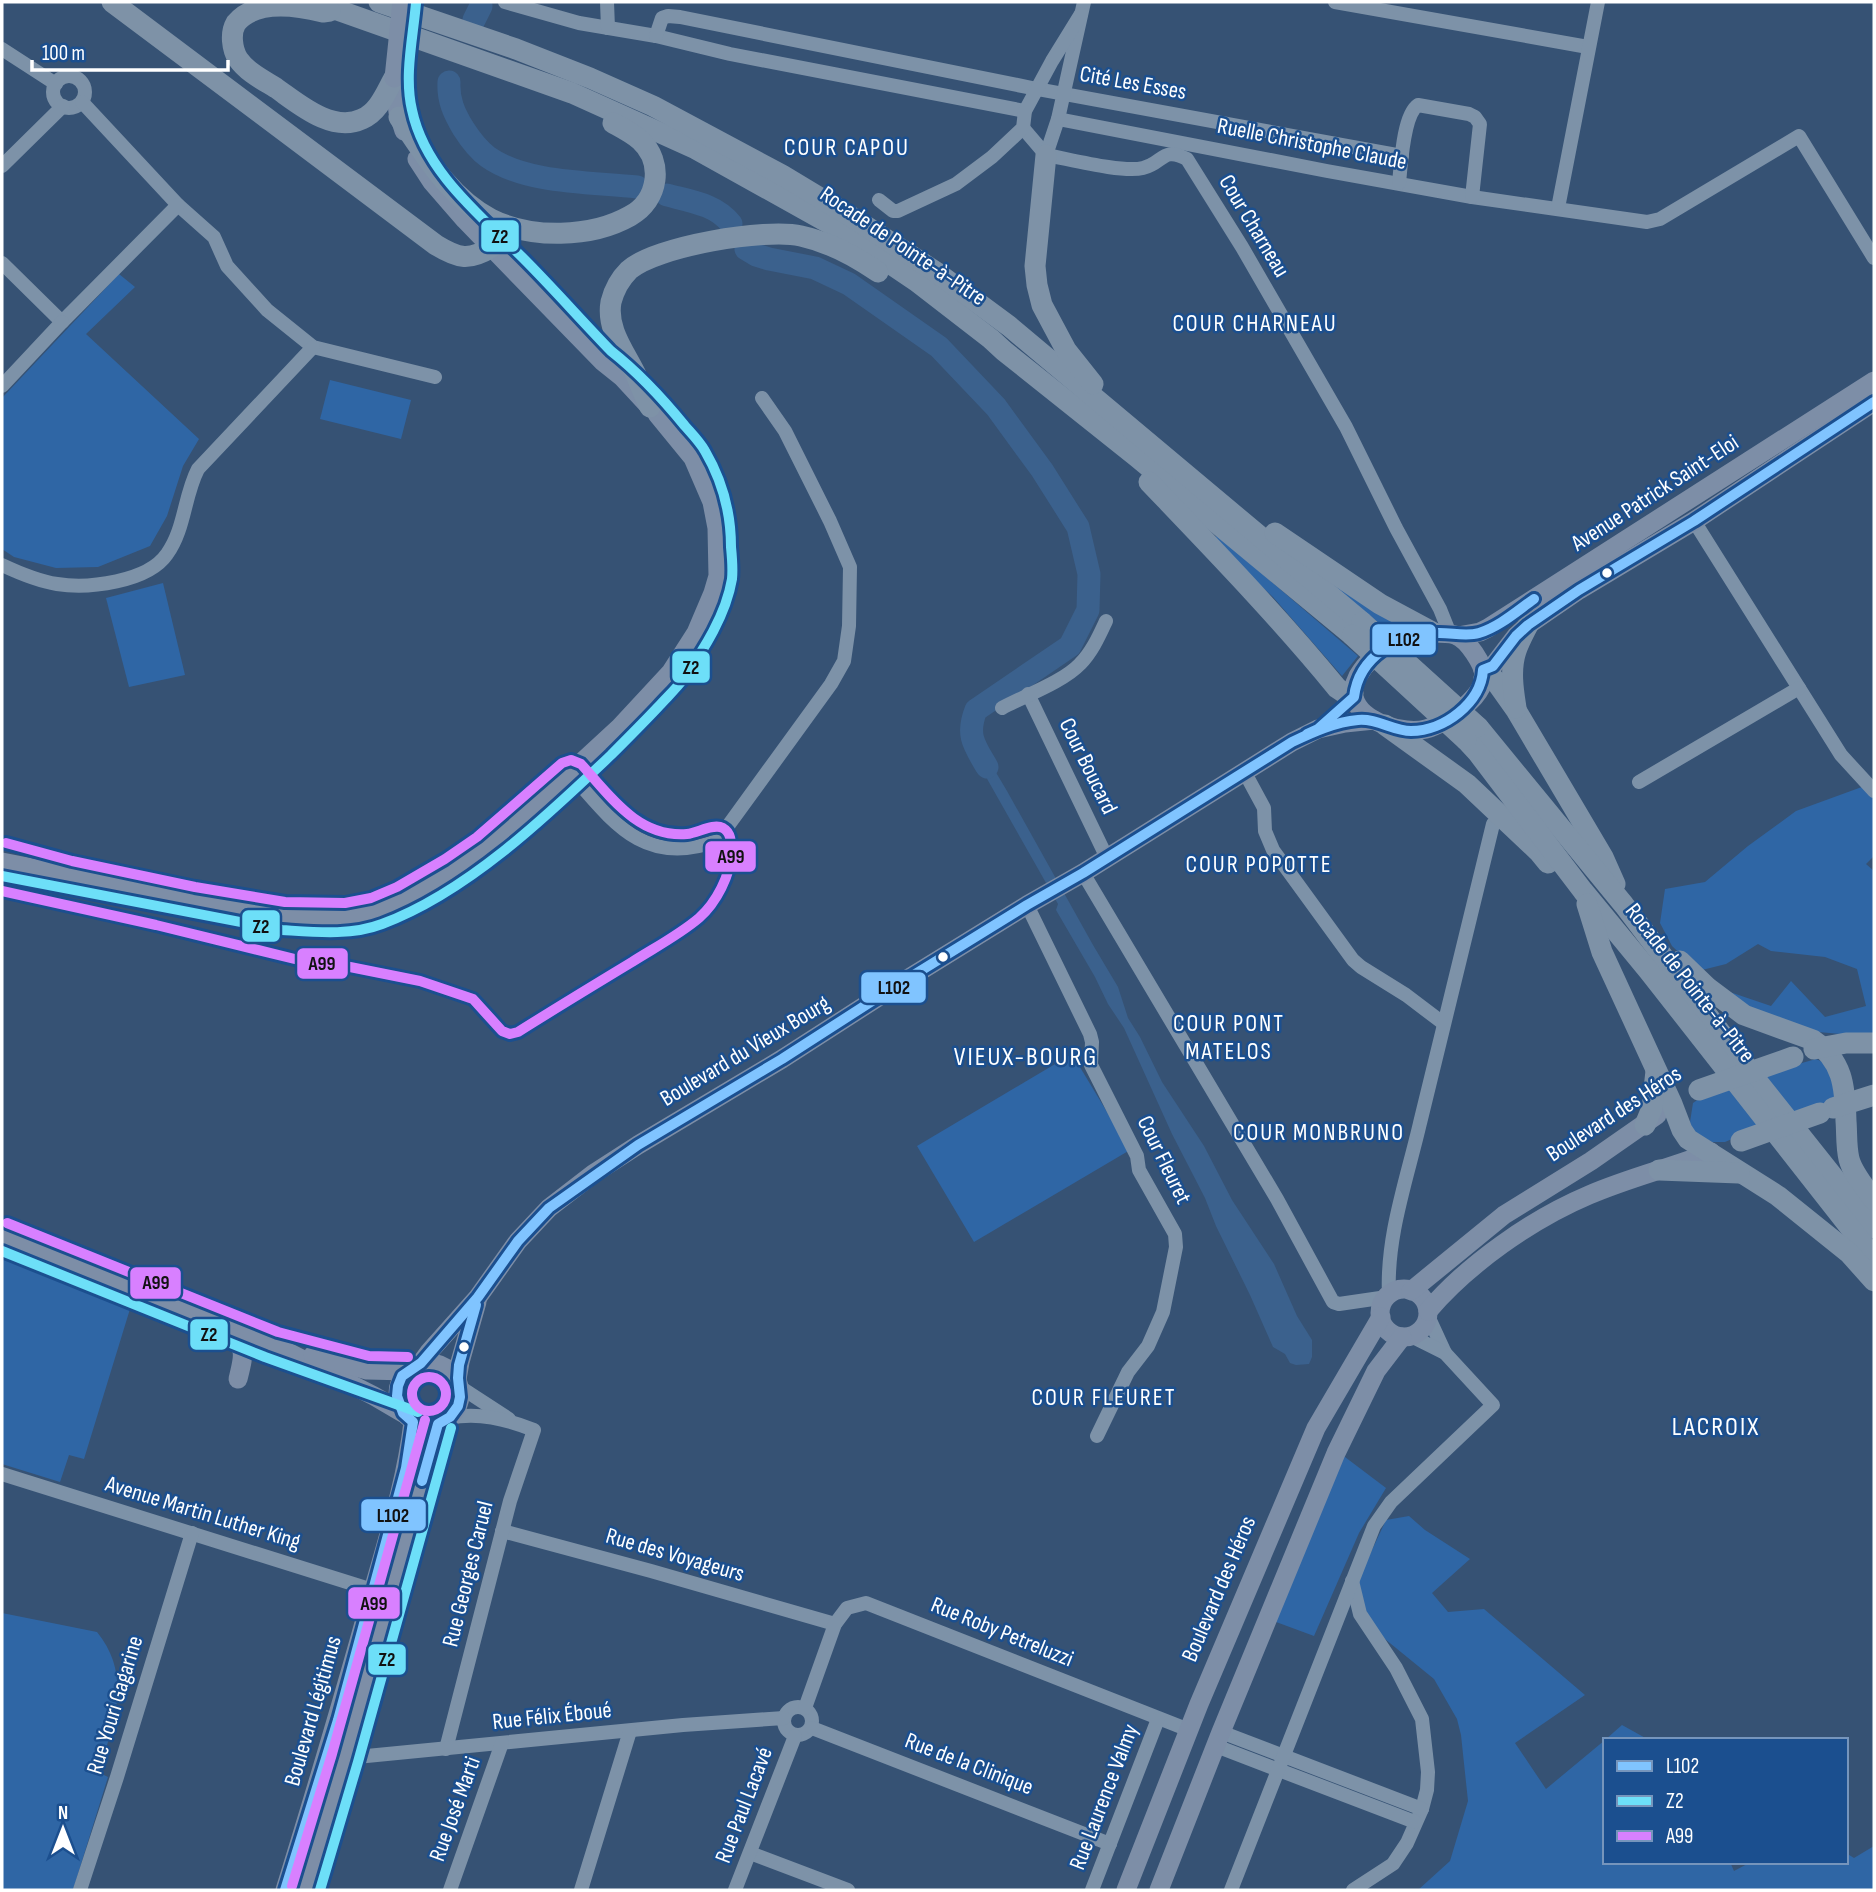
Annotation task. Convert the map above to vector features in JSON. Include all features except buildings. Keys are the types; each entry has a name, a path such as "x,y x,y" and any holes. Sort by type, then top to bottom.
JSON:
{"highway":[{"path":"112,2 436,245 455,257 480,255 492,247"},
{"path":"343,10 323,12 276,2 256,4 240,17 233,28 234,51 249,70 313,113 336,121 351,122 374,111 394,78"},
{"name":"Rocade de Pointe-à-Pitre","path":"315,2 607,107 696,149 836,227 916,281 1357,629"},
{"name":"Rocade de Pointe-à-Pitre","path":"379,2 455,27 590,78 653,106 782,175 905,250 1009,326 1154,447 1357,629"},
{"path":"400,117 426,157 464,200 490,218 517,229 545,233 569,232 608,225 640,209 653,191 656,169 653,159 640,140 563,98 535,79"},
{"path":"1046,155 1035,266 1042,305 1066,350 1136,433"},
{"path":"653,410 616,336 610,317 611,302 620,280 639,263 669,251 759,234 786,233 829,245 864,262 989,346 1004,351"},
{"path":"1085,375 1139,426 1227,500"},
{"path":"1103,431 1262,601 1337,688 1353,695"},
{"path":"1154,447 1380,604 1448,634"},
{"path":"1516,710 1513,663 1528,625"},
{"path":"1357,629 1472,734"},
{"path":"1483,674 1494,679 1516,710 1603,857 1624,905"},
{"path":"1379,722 1467,784 1539,852 1593,922"},
{"name":"Rocade de Pointe-à-Pitre","path":"1472,734 1478,753 1563,865 1874,1258"},
{"name":"Rocade de Pointe-à-Pitre","path":"1472,734 1624,905 1761,1086 1874,1228"},
{"path":"1539,852 1563,865"},
{"path":"1615,883 1657,940"},
{"path":"1583,891 1602,952 1688,1139 1777,1196 1849,1253 1874,1281"},
{"path":"1637,922 1708,988 1744,1014 1765,1024 1803,1035 1822,1046 1839,1068 1843,1083 1848,1156 1853,1170 1874,1200"},
{"name":"Boulevard des Héros","path":"1672,1104 1699,1090 1822,1046 1874,1043"},
{"path":"1645,1125 1652,1108 1656,1069"},
{"path":"1711,1152 1874,1095"},
{"path":"1660,1170 1726,1171 1744,1174"}],"main road":[{"path":"2,862 192,901 284,916 346,917 375,912 403,900 486,848 571,774 671,672 708,609 718,576 717,528 712,502 693,458 622,377 602,361 432,182 414,154 400,117 394,78 402,2"},
{"name":"Avenue Patrick Saint-Eloi","path":"1448,634 1480,632 1488,628 1874,382"},
{"name":"Avenue Patrick Saint-Eloi","path":"1483,674 1528,625 1579,590 1694,521 1874,402"},
{"path":"1448,634 1465,641 1475,654 1483,674 1475,696 1468,704 1439,724 1422,730 1410,731 1379,722 1363,712 1353,695 1356,681 1362,671 1379,653 1402,641 1448,634"},
{"name":"Boulevard du Vieux Bourg","path":"1318,729 1353,695"},
{"name":"Boulevard du Vieux Bourg","path":"414,1367 478,1297 526,1233 550,1208 593,1174 1292,742 1318,729 1359,720 1379,722"},
{"path":"2,856 69,876"},
{"name":"Boulevard des Héros","path":"1126,1890 1199,1704 1316,1428 1391,1297 1504,1215 1591,1161 1672,1104"},
{"path":"1159,1890 1336,1453 1376,1371 1407,1336 1423,1328 1428,1313 1462,1275 1537,1220 1586,1196 1711,1152"},
{"path":"2,1236 274,1345 425,1425 444,1421 457,1409 460,1396 458,1383 450,1371 441,1365 431,1362 414,1367 367,1370 274,1345"},
{"path":"118,1283 236,1340 242,1353 238,1379"},
{"name":"Boulevard du Vieux Bourg","path":"458,1383 460,1362 478,1297"},
{"path":"1407,1336 1390,1332 1383,1324 1391,1297 1423,1299 1428,1313"},
{"path":"408,1417 397,1396 398,1385 402,1376 414,1367"},
{"name":"Boulevard Légitimus","path":"304,1890 345,1758 382,1593 406,1468 408,1417"},
{"name":"Boulevard Légitimus","path":"285,1890 325,1760 444,1421"}],"street":[{"path":"505,2 579,23 656,36 730,54 1025,111"},
{"path":"607,2 608,28"},
{"path":"1335,2 1588,47"},
{"path":"1558,208 1598,2"},
{"path":"879,200 893,211 898,211 956,184 992,157 1023,128 1025,111 1083,8"},
{"path":"1046,155 1058,119 1083,8"},
{"name":"Cité Les Esses","path":"656,36 663,18 680,17 1037,89 1402,156"},
{"path":"2,49 56,84"},
{"path":"68,76 80,79 85,90 82,102 71,107 62,106 54,96 59,79 68,76"},
{"path":"82,102 178,205 214,237 226,266 267,310 313,347 435,377"},
{"path":"1399,183 1408,120 1414,107 1418,105 1469,114 1480,124 1472,197"},
{"path":"2,166 62,106"},
{"name":"Ruelle Christophe Claude","path":"1058,119 1472,197 1647,222 1660,219 1799,136 1874,258"},
{"path":"1023,128 1046,155"},
{"name":"Cour Charneau","path":"1046,155 1129,169 1144,168 1167,154 1176,153 1187,159 1242,247 1346,427 1440,609 1448,634"},
{"path":"2,386 178,205"},
{"path":"2,263 62,322"},
{"path":"2,565 58,584 100,584 124,580 146,571 166,557 179,531 192,479 198,469 313,347"},
{"path":"571,774 626,832 648,845 677,849 699,848 717,841 831,684 844,661 849,626 850,567 785,431 762,398"},
{"path":"1694,521 1841,755 1874,791"},
{"path":"1002,708 1064,676 1079,665 1091,650 1106,621"},
{"path":"1639,782 1799,688"},
{"name":"Cour Boucard","path":"1028,694 1107,858"},
{"path":"1244,771 1264,808 1265,831 1273,850 1353,960 1443,1023"},
{"path":"1076,876 1277,1199 1333,1302 1339,1304 1391,1297 1388,1272 1396,1223 1493,824"},
{"name":"Cour Fleuret","path":"1035,901 1090,1034 1091,1066 1137,1156 1139,1170 1175,1234 1176,1247 1163,1312 1147,1346 1128,1372 1097,1436"},
{"path":"1231,1890 1374,1526 1391,1502 1493,1405 1446,1353 1428,1313"},
{"path":"1407,1336 1446,1353"},
{"name":"Rue Georges Caruel","path":"446,1749 510,1501 534,1430 516,1423 458,1383"},
{"path":"444,1421 464,1415 477,1415 516,1423"},
{"name":"Avenue Martin Luther King","path":"2,1474 382,1593"},
{"name":"Rue des Voyageurs","path":"502,1531 835,1624"},
{"name":"Rue Youri Gagarine","path":"80,1890 192,1534"},
{"path":"1352,1581 1360,1614 1396,1668 1422,1719 1428,1772 1427,1790 1407,1843 1393,1864 1353,1890"},
{"name":"Rue Roby Petreluzzi","path":"835,1624 847,1608 866,1602 1157,1719"},
{"path":"805,1708 835,1624"},
{"path":"792,1708 805,1708 812,1717 812,1728 802,1736 795,1736 786,1729 784,1718 792,1708"},
{"name":"Rue Félix Éboué","path":"325,1760 784,1718"},
{"path":"1157,1719 1189,1730"},
{"name":"Rue Laurence Valmy","path":"1092,1890 1157,1719"},
{"name":"Rue de la Clinique","path":"812,1728 1110,1844"},
{"path":"581,1890 630,1731"},
{"name":"Rue Paul Lacavé","path":"735,1890 795,1736"},
{"path":"1218,1739 1419,1816"},
{"name":"Rue José Marti","path":"450,1890 502,1743"},
{"path":"750,1853 848,1890"}],"shaded area":[{"path":"119,274 135,287 86,334 199,439 183,466 167,516 150,546 98,567 56,568 14,557 2,549 2,398"},
{"path":"330,380 411,400 401,439 320,419"},
{"path":"1218,536 1358,656 1342,676 1273,597 1209,538"},
{"path":"1286,549 1417,628 1395,636"},
{"path":"163,583 185,675 129,687 106,598"},
{"path":"972,742 982,749 1118,987 1128,1018 1162,1082 1204,1146 1232,1200 1274,1264 1297,1316 1312,1340 1312,1357 1309,1364 1290,1363 1285,1354 1273,1347 1124,1028 1056,910 1058,904 973,754"},
{"path":"1870,784 1874,787 1874,856 1866,864 1874,871 1874,1037 1807,1031 1753,1017 1715,987 1771,1006 1791,981 1825,1017 1866,1006 1857,969 1825,957 1771,951 1758,944 1726,964 1698,971 1672,946 1660,923 1665,889 1705,882 1796,811"},
{"path":"1072,1054 1130,1150 974,1242 917,1146"},
{"path":"1816,1059 1825,1063 1839,1090 1833,1100 1792,1115 1763,1074"},
{"path":"1732,1087 1762,1126 1725,1142 1712,1142 1692,1131 1690,1122 1693,1103 1703,1096"},
{"path":"2,1256 130,1309 84,1459 69,1455 60,1482 2,1464"},
{"path":"1341,1454 1386,1488 1359,1533 1314,1636 1268,1619"},
{"path":"1409,1516 1425,1530 1470,1559 1432,1593 1448,1612 1484,1609 1585,1695 1515,1743 1546,1789 1603,1742 1603,1864 1731,1864 1734,1871 1747,1864 1848,1864 1848,1854 1854,1858 1874,1846 1874,1890 1418,1890 1450,1861 1468,1801 1457,1719 1434,1679 1380,1635 1362,1604 1357,1582 1386,1520"},
{"path":"2,1613 97,1632 115,1666 117,1701 110,1736 98,1772 108,1777 73,1890 2,1890"},
{"path":"1622,1725 1645,1738 1607,1738"}],"waterway":[{"path":"474,20 481,6"},
{"path":"449,82 452,106 466,132 484,154 503,166 540,177 637,187"},
{"path":"667,195 710,208 731,224"},
{"path":"746,249 769,259 815,268 849,284 939,347 996,407 1042,470 1078,527 1089,574 1088,610 1070,646 976,710 972,726 973,740 987,767"}],"transit line":[{"name":"Z2","path":"2,876 282,930 345,932 382,924 444,893 474,873 560,803 647,719 684,678 725,606 732,579 731,535 721,485 703,448 659,396 611,351 534,269 472,209 441,173 429,153 419,132 410,97 409,70 416,3"},
{"name":"L102","path":"285,1890 338,1720 406,1468 413,1422 403,1413 397,1396 398,1386 402,1376 421,1363 478,1297 518,1241 549,1208 638,1145 782,1059 1292,742 1349,721 1372,721 1411,731 1423,730 1448,720 1459,713 1476,693 1483,670 1493,666 1528,625 1579,590 1694,521 1874,402"},
{"name":"L102","path":"1307,734 1318,729 1354,697 1363,670 1382,650 1394,643 1421,635 1479,633 1501,623 1534,599"},
{"name":"A99","path":"2,891 307,962 340,965 420,981 473,999 502,1031 510,1034 518,1032 699,918 721,888 731,852 731,842 723,828 710,827 687,834 670,833 640,822 614,801 581,764 571,760 562,763 477,837 445,859 397,887 371,898 345,903 285,902 195,887 72,861 6,843"},
{"name":"A99","path":"7,1223 278,1332 369,1356 408,1357"},
{"name":"Z2","path":"2,1251 265,1357 418,1412"},
{"name":"L102","path":"422,1481 438,1424 450,1417 458,1406 459,1365 476,1305"},
{"name":"A99","path":"429,1377 441,1382 446,1394 441,1406 429,1411 417,1406 412,1394 417,1382 429,1377"},
{"name":"A99","path":"292,1886 332,1754 425,1420"},
{"name":"Z2","path":"320,1890 451,1428"}],"district":[{"name":"COUR CAPOU","path":"847,147"},
{"name":"COUR CHARNEAU","path":"1255,323"},
{"name":"COUR POPOTTE","path":"1259,864"},
{"name":"COUR PONT MATELOS","path":"1229,1037"},
{"name":"VIEUX-BOURG","path":"1026,1057"},
{"name":"COUR MONBRUNO","path":"1319,1132"},
{"name":"COUR FLEURET","path":"1104,1397"},
{"name":"LACROIX","path":"1716,1427"}]}
